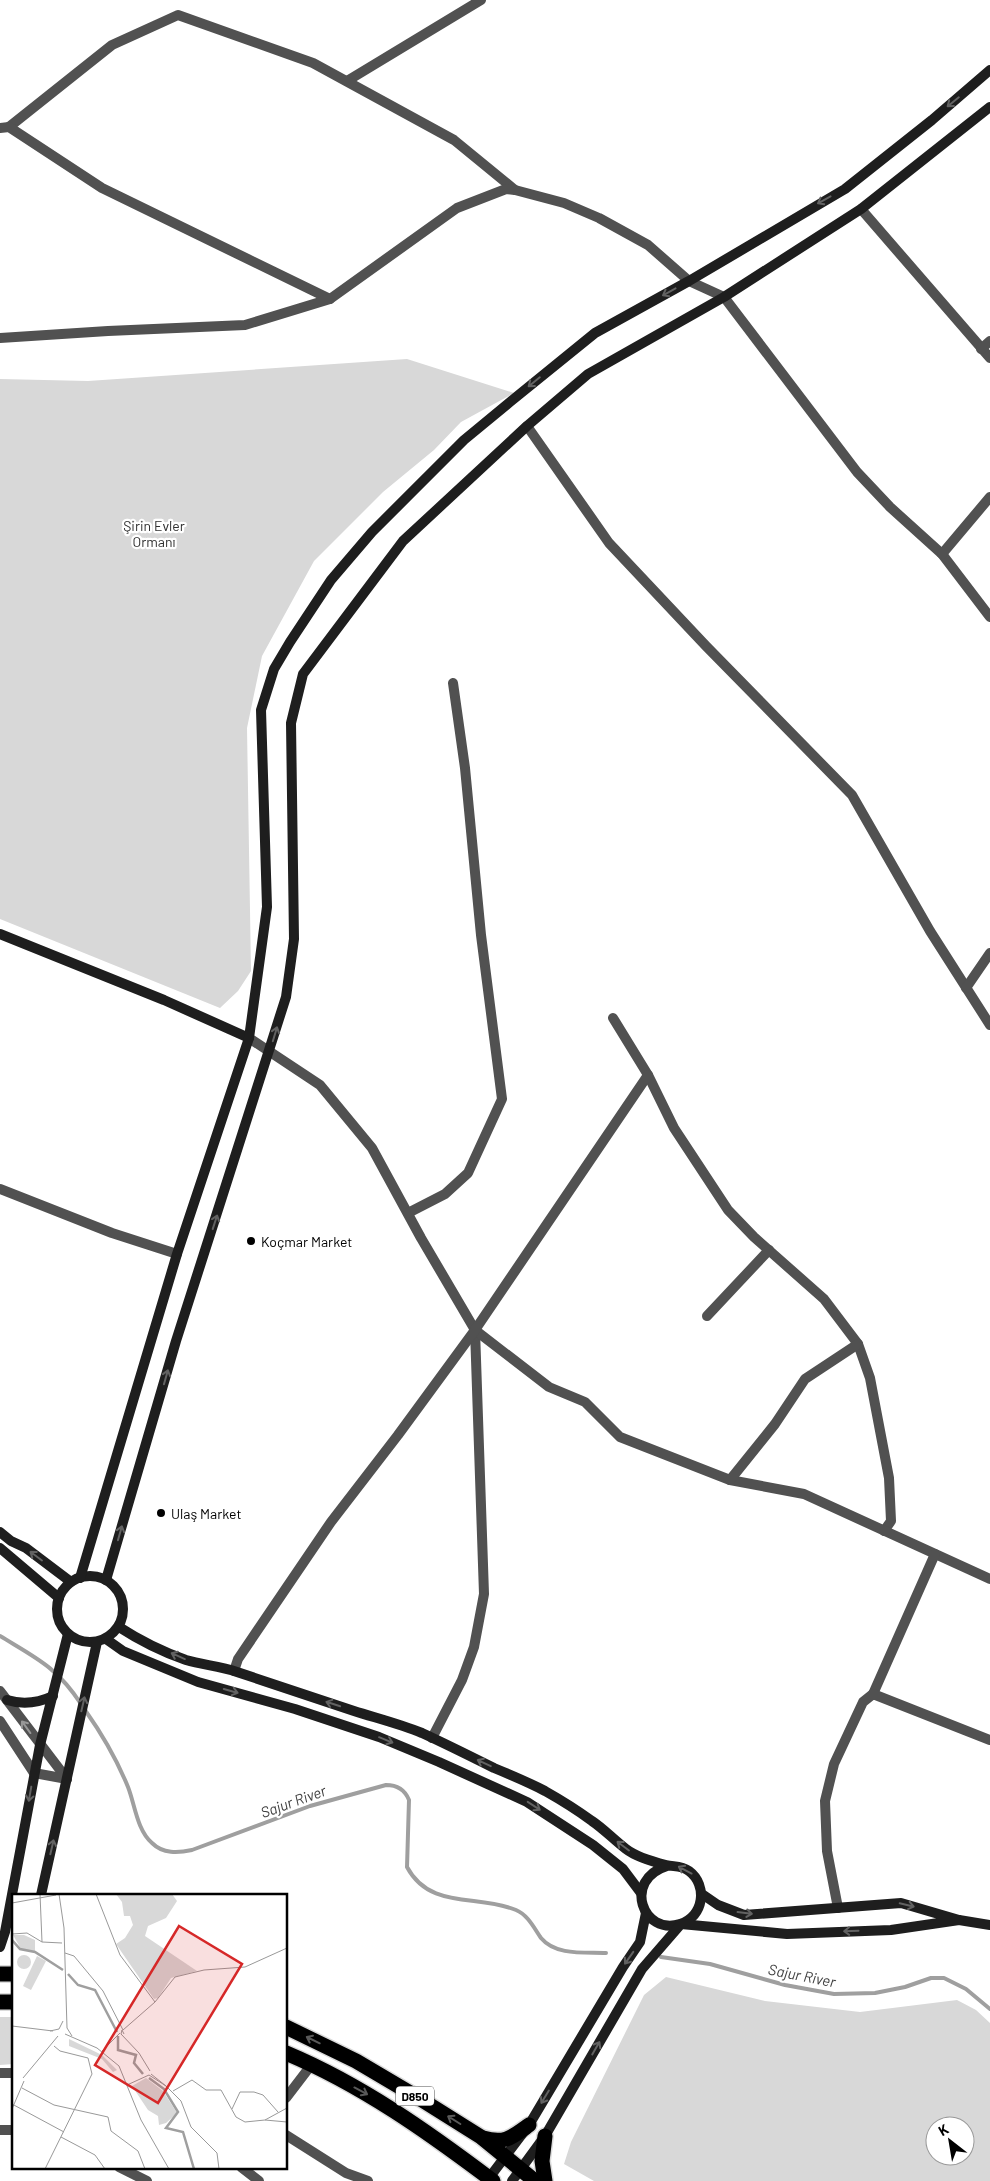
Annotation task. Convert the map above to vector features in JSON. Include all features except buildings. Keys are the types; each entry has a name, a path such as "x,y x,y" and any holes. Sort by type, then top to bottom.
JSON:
{"highway":[{"name":"D850","path":"288,2028 356,2061 481,2137 505,2157 516,2176 535,2181"},
{"name":"D850","path":"288,2054 312,2064 370,2095 414,2122 491,2179"},
{"path":"481,2137 495,2141 510,2140 528,2125"},
{"path":"545,2136 542,2161 545,2181"}],"street":[{"path":"347,81 481,0"},
{"path":"330,298 102,188 5,127 112,45 178,15 313,63 454,140 515,190"},
{"path":"76,1580 177,1254 249,1038 267,907 261,710 274,669 307,614 331,580 372,532 464,440 595,333 689,281 844,189 932,120 990,70"},
{"path":"106,1580 176,1341 286,997 294,939 291,723 303,674 402,541 527,426 588,374 724,297 861,209 990,107"},
{"path":"0,338 108,331 245,326 330,298 457,208 506,189 564,203 599,218 648,246 689,281 724,297 857,472 890,507 942,554 990,617"},
{"path":"861,209 990,358"},
{"path":"981,349 990,341"},
{"path":"527,426 609,543 706,646 852,795 930,931 990,1024"},
{"path":"942,554 990,497"},
{"path":"408,1213 445,1194 468,1173 502,1099 481,935 465,768 453,683"},
{"path":"0,934 164,1000 249,1038 320,1085 372,1148 475,1330 548,1387 584,1402 620,1437 730,1480 804,1494 990,1579"},
{"path":"966,988 990,953"},
{"path":"613,1018 648,1075 674,1128 728,1210 824,1299 858,1344 870,1378 890,1478 891,1521 884,1531"},
{"path":"234,1671 238,1658 331,1522 475,1330 648,1075"},
{"path":"0,1189 112,1233 177,1254"},
{"path":"707,1316 769,1250"},
{"path":"432,1738 462,1680 474,1647 484,1594 475,1330"},
{"path":"730,1480 775,1424 805,1379 858,1344"},
{"path":"0,1532 11,1541 26,1548 76,1580"},
{"path":"0,1548 59,1598"},
{"path":"838,1908 827,1852 825,1801 834,1764 862,1702 873,1694 935,1554"},
{"path":"41,1894 88,1682 101,1640 118,1627 123,1611 121,1595 115,1586 106,1580 93,1576 76,1580 64,1589 59,1598 58,1618 68,1634 82,1641 101,1640 198,1682 295,1709 379,1737 439,1762 527,1802 593,1845 623,1869 641,1894"},
{"path":"118,1627 134,1637 186,1660 234,1671 432,1738 544,1791 592,1821 627,1850 667,1866"},
{"path":"0,1947 5,1932 40,1745 68,1634"},
{"path":"0,1691 66,1779"},
{"path":"873,1694 990,1740"},
{"path":"7,1700 19,1704 44,1700 53,1696"},
{"path":"0,1721 34,1773 66,1779"},
{"path":"516,2176 545,2136 642,1968 681,1924 697,1912 702,1894 700,1884 694,1876 686,1869 677,1866 657,1869 649,1875 643,1884 642,1904 646,1913 653,1920 672,1926 681,1924 787,1934 891,1930 959,1920"},
{"path":"702,1894 718,1905 744,1914 901,1903 959,1920 990,1925"},
{"path":"491,2179 528,2125 640,1942 646,1913"},
{"path":"288,2095 312,2064"},
{"path":"288,2136 346,2173 368,2181"},
{"path":"121,2168 136,2178 147,2181"},
{"path":"242,2168 258,2181"}],"green space":[{"name":"Şirin Evler Ormanı","path":"407,359 514,393 461,422 434,450 383,492 314,561 262,656 247,728 251,971 238,991 220,1008 0,919 0,379 88,381"},
{"path":"666,1977 765,2001 860,2012 957,2000 976,2010 990,2023 990,2181 594,2181 564,2164 571,2142 644,1995"},
{"path":"0,2017 12,2017 12,2064 0,2065"}],"waterway":[{"name":"Sajur River","path":"0,1636 45,1664 63,1681 81,1704"},
{"name":"Sajur River","path":"85,1710 119,1767 143,1831 156,1847 176,1852 192,1850 310,1806 386,1785 394,1786 403,1791 409,1800 407,1867 417,1881 428,1890 456,1899 501,1905 516,1910 527,1918 547,1944 555,1948 580,1953 606,1953"},
{"name":"Sajur River","path":"661,1957 710,1964 785,1985 834,1994 875,1993 905,1987 931,1978 944,1978 966,1989 990,2009"}],"place":[{"name":"Koçmar Market","path":"251,1241"},
{"name":"Ulaş Market","path":"161,1513"}]}
